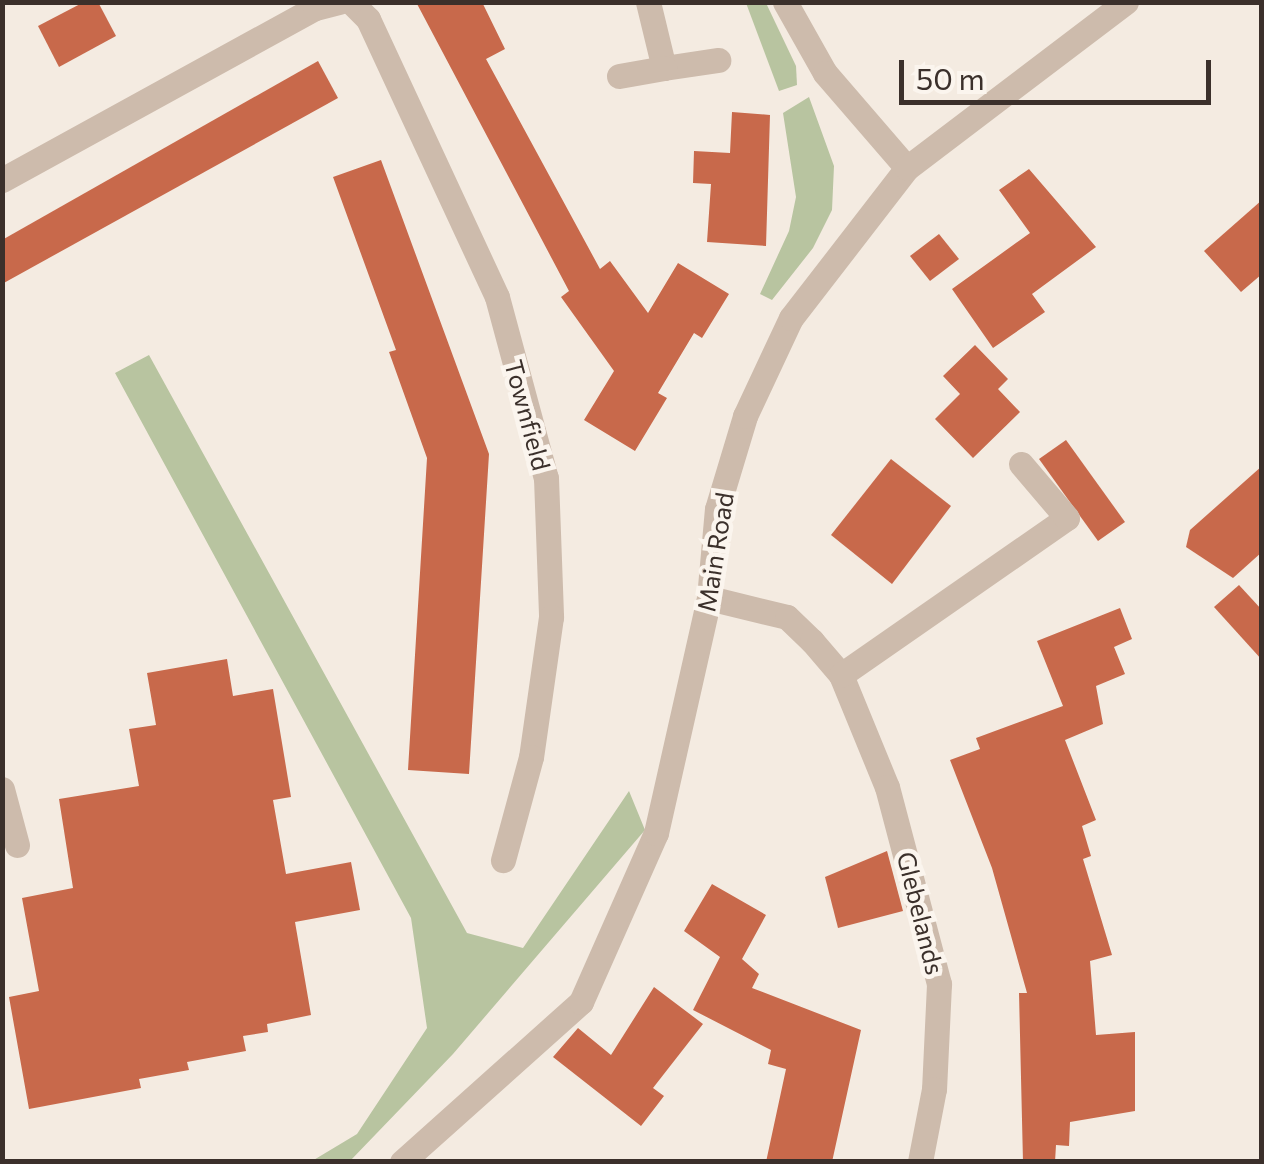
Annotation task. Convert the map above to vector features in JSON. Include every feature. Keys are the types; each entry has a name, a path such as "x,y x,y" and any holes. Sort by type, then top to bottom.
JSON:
{"street":[{"path":"2,180 314,8 339,2"},
{"name":"Townfield","path":"351,2 368,19 497,297 546,478 551,617 531,758 503,860"},
{"path":"648,2 664,68"},
{"path":"786,2 824,72 907,168"},
{"name":"Main Road","path":"402,1162 581,1002 656,834 709,598 718,509 745,416 791,318 907,168 1126,2"},
{"path":"618,76 718,60"},
{"path":"841,674 1067,518 1021,464"},
{"name":"Glebelands","path":"709,598 788,618 841,674 887,787 939,984 934,1089 920,1162"},
{"path":"2,790 18,845"}],"green space":[{"path":"746,3 766,3 796,66 797,85 779,91"},
{"path":"809,97 834,166 832,210 813,248 772,300 760,294 789,231 796,197 783,113"},
{"path":"149,355 467,933 523,948 629,791 645,830 453,1054 350,1161 312,1161 357,1134 427,1028 411,918 115,373"}],"building":[{"path":"84,2 98,2 116,36 59,67 38,26"},
{"path":"416,2 482,2 505,49 486,59 600,269 610,261 648,313 678,263 729,294 702,338 694,333 658,393 667,398 635,451 584,420 614,371 561,297 569,291"},
{"path":"318,61 338,98 2,284 2,240"},
{"path":"732,112 770,115 766,246 707,242 711,184 693,183 694,151 730,153"},
{"path":"381,160 489,454 469,774 408,770 427,458 389,352 396,350 333,177"},
{"path":"1029,169 1096,247 1032,294 1045,312 993,348 952,289 1030,233 999,190"},
{"path":"1262,200 1262,274 1241,292 1204,251"},
{"path":"939,234 959,259 930,281 910,256"},
{"path":"975,345 1008,379 998,389 1020,412 973,458 935,419 960,394 943,376"},
{"path":"1066,440 1125,522 1098,541 1039,459"},
{"path":"891,459 951,506 892,584 831,535"},
{"path":"1262,466 1262,552 1233,578 1186,547 1190,530"},
{"path":"1239,585 1262,610 1262,660 1214,607"},
{"path":"1120,608 1132,639 1114,647 1125,674 1096,686 1103,724 1065,740 1096,820 1082,826 1091,856 1083,859 1112,955 1090,961 1096,1035 1135,1032 1135,1111 1070,1122 1069,1146 1056,1145 1055,1162 1023,1162 1019,993 1027,993 992,868 950,760 980,749 976,738 1063,706 1037,641"},
{"path":"227,659 233,696 273,689 291,797 273,800 286,874 351,862 360,910 295,922 311,1015 267,1024 268,1032 243,1036 246,1051 187,1062 189,1070 139,1079 141,1088 29,1109 9,997 39,991 22,898 73,888 59,799 139,786 129,729 156,725 147,673"},
{"path":"887,851 903,911 838,928 825,877"},
{"path":"712,884 766,915 742,959 759,974 752,988 861,1030 832,1162 766,1162 786,1069 768,1064 771,1050 693,1010 720,957 684,931"},
{"path":"654,987 703,1024 653,1088 664,1096 641,1126 553,1057 578,1028 611,1055"}]}
